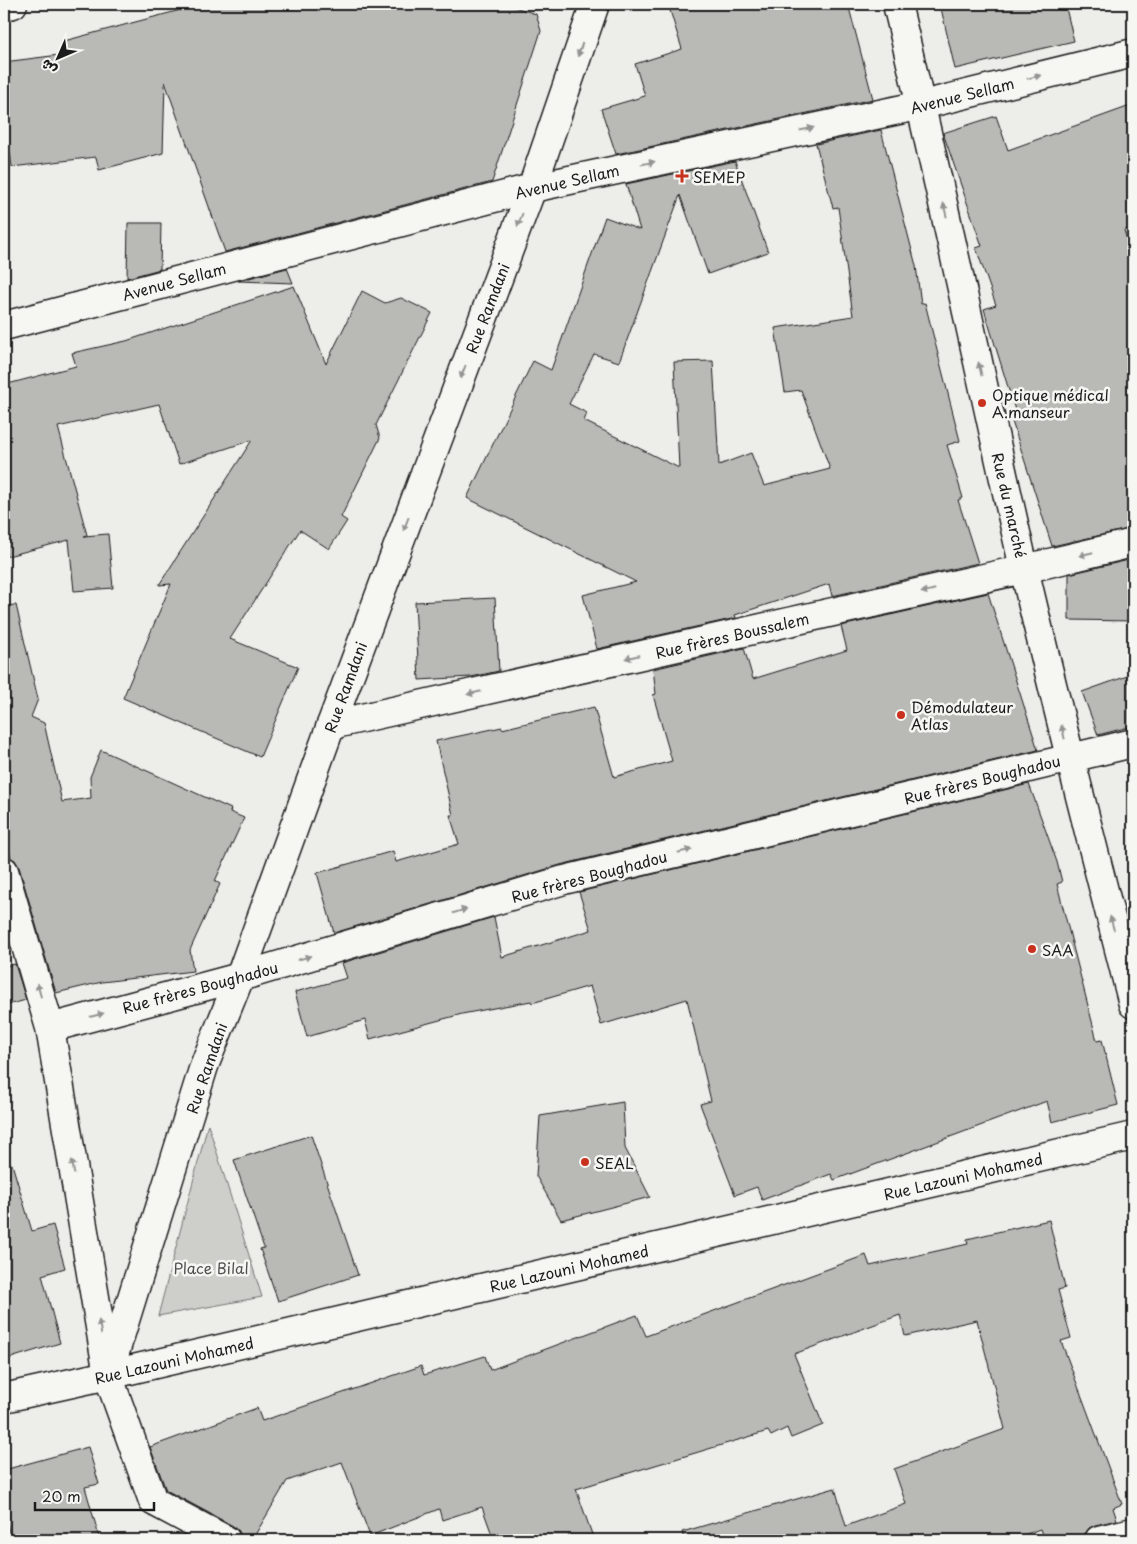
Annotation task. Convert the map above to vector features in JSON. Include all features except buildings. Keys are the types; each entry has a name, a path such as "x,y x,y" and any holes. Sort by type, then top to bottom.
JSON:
{"street":[{"path":"4,6 13,4"},
{"name":"Rue Ramdani","path":"108,1375 204,1066 240,977 330,725 532,188 595,4"},
{"name":"Rue du marché","path":"897,4 922,105 1024,569 1133,1004"},
{"name":"Avenue Sellam","path":"4,326 532,188 922,105 1133,52"},
{"name":"Rue frères Boussalem","path":"330,725 1024,569 1133,542"},
{"name":"Rue frères Boughadou","path":"50,1028 240,977 564,880 1133,744"},
{"path":"4,871 50,1028 108,1375 153,1500 226,1540"},
{"name":"Rue Lazouni Mohamed","path":"4,1398 1133,1136"},
{"path":"1099,1540 1133,1532"}],"green space":[{"name":"Place Bilal","path":"208,1124 262,1297 158,1316"}],"place":[{"name":"SEMEP","path":"682,176"},
{"name":"Optique médical A.manseur","path":"982,403"},
{"name":"Démodulateur Atlas","path":"901,715"},
{"name":"SAA","path":"1032,949"},
{"name":"SEAL","path":"585,1162"}]}
